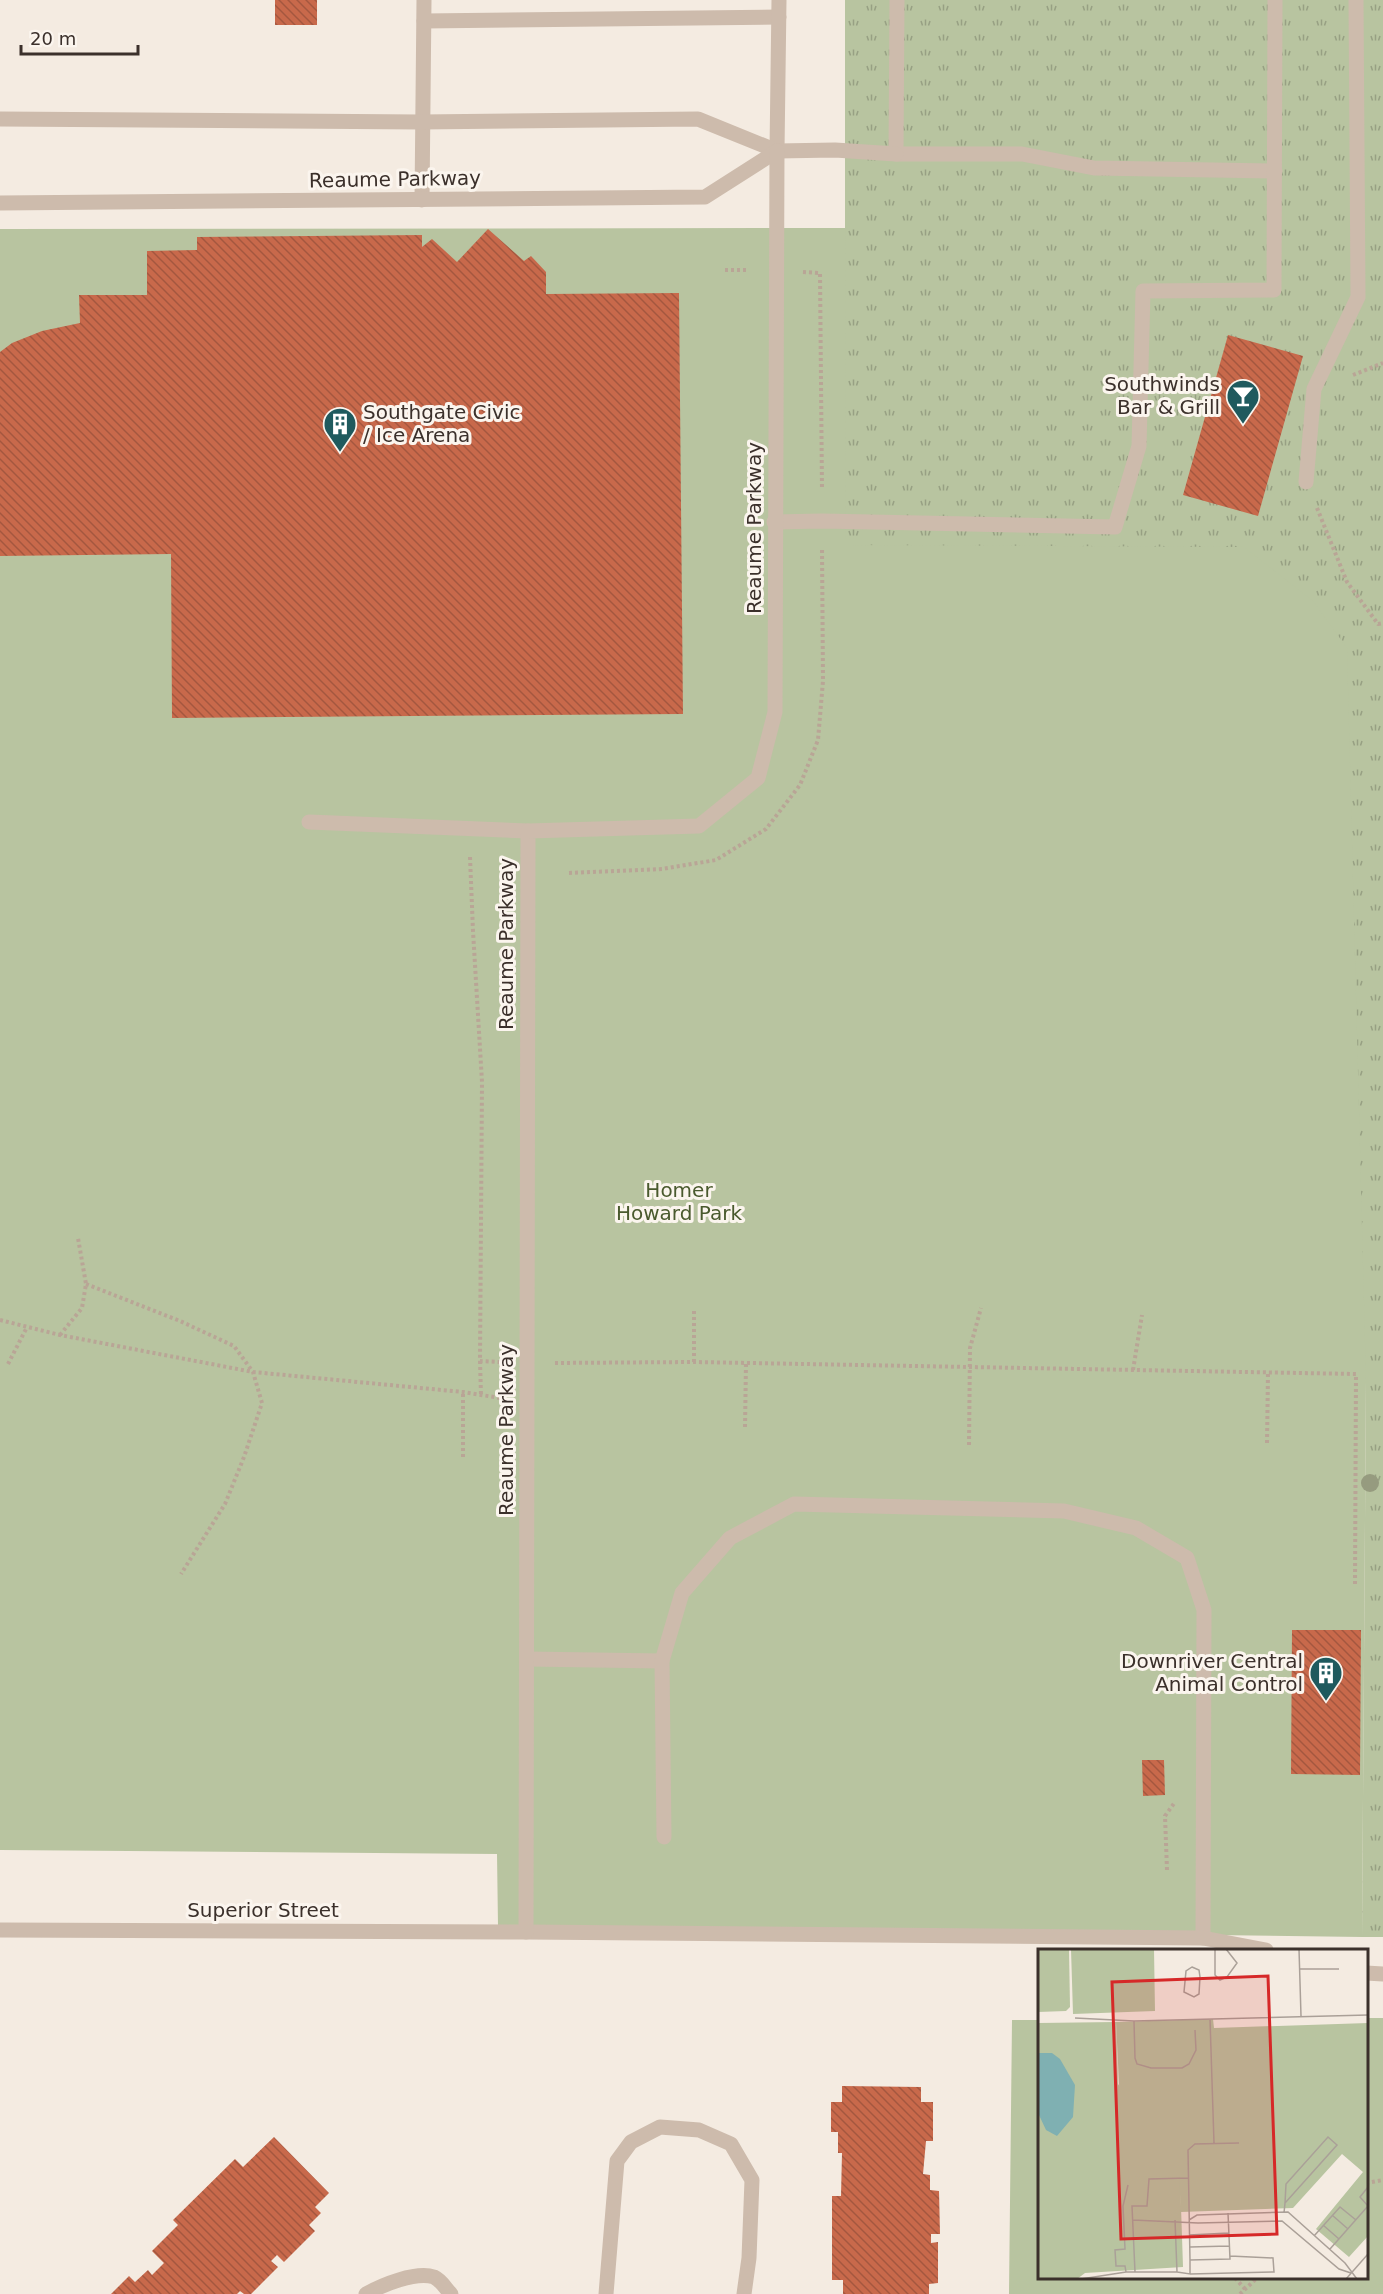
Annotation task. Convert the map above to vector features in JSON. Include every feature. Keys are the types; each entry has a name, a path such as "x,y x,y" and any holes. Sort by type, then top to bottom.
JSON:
{"street":[{"path":"422,200 424,0"},
{"path":"777,151 778,0"},
{"path":"896,154 897,0"},
{"path":"774,522 1115,527 1139,446 1143,291 1274,290 1275,0"},
{"path":"1306,482 1314,389 1358,297 1356,0"},
{"path":"424,21 778,17"},
{"path":"0,119 421,122 698,119 777,151 1022,154 1094,168 1275,171"},
{"name":"Reaume Parkway","path":"0,203 705,197 777,151"},
{"name":"Reaume Parkway","path":"526,1932 528,831 699,826 758,778 775,712 777,151"},
{"path":"309,822 528,831"},
{"path":"664,1837 662,1660 682,1593 730,1538 794,1504 1064,1511 1136,1528 1187,1558 1204,1610 1203,1938"},
{"path":"527,1659 662,1660"},
{"name":"Superior Street","path":"0,1930 1203,1938 1261,1949"},
{"path":"1368,1973 1383,1974"},
{"path":"606,2294 617,2160 631,2142 660,2127 699,2130 731,2144 752,2180 749,2258 744,2294"},
{"path":"366,2294 382,2285 425,2275 437,2278 451,2294"}],"path":[{"path":"1306,482 1347,582 1378,624 1383,623"},
{"path":"470,856 482,1082 481,1395"},
{"path":"60,1335 82,1308 86,1284 78,1238"},
{"path":"86,1284 180,1321 234,1346 253,1372 262,1403 244,1457 225,1504 181,1574"},
{"path":"969,1445 970,1348 981,1308"},
{"path":"694,1309 694,1362"},
{"path":"1133,1370 1142,1315"},
{"path":"0,1320 60,1335 253,1372 504,1398"},
{"path":"8,1364 27,1327"},
{"path":"480,1361 503,1362"},
{"path":"547,1363 694,1362 1356,1374 1355,1584"},
{"path":"745,1427 746,1363"},
{"path":"1267,1443 1268,1372"},
{"path":"463,1392 463,1457"},
{"path":"1167,1870 1165,1816 1176,1800"},
{"path":"1368,2183 1383,2180"},
{"path":"1237,2279 1245,2289"},
{"path":"1240,2294 1255,2279"}],"green space":[{"path":"845,0 1383,0 1383,1937 1362,1937 1366,1381 845,545"},
{"name":"Homer Howard Park","path":"846,228 845,545 1244,547 1313,601 1347,648 1366,1381 1362,1937 498,1926 497,1854 0,1850 0,229"},
{"path":"1368,2018 1383,2018 1383,2294 1009,2294 1012,2020 1038,2020 1038,2279 1368,2279"}],"building":[{"path":"275,0 317,0 317,25 275,25"},
{"name":"Southgate Civic / Ice Arena","path":"488,229 524,261 531,256 546,272 546,294 679,293 683,714 172,718 171,554 0,556 0,352 12,343 42,331 80,323 79,295 147,295 147,251 197,250 197,237 422,235 422,247 432,239 457,262"},
{"name":"Southwinds Bar & Grill","path":"1228,335 1303,356 1258,516 1183,495"},
{"name":"Downriver Central Animal Control","path":"1292,1630 1361,1630 1360,1775 1291,1774"},
{"path":"1142,1760 1164,1760 1165,1795 1143,1796"},
{"path":"842,2086 921,2087 921,2102 933,2102 933,2141 926,2141 923,2174 930,2175 930,2190 939,2191 940,2234 931,2234 931,2243 938,2242 938,2283 929,2284 929,2294 843,2294 843,2280 832,2280 832,2196 841,2196 842,2153 838,2153 838,2132 831,2132 831,2102 842,2102"},
{"path":"274,2137 329,2193 315,2207 321,2213 309,2225 315,2231 284,2262 277,2255 271,2261 278,2267 251,2294 244,2294 240,2291 237,2294 111,2294 129,2276 135,2282 148,2270 152,2275 164,2263 152,2251 178,2225 173,2220 235,2159 243,2167"}],"place":[{"name":"Southwinds Bar & Grill","path":"1243,425"},
{"name":"Southgate Civic / Ice Arena","path":"340,453"},
{"name":"Downriver Central Animal Control","path":"1326,1702"}]}
